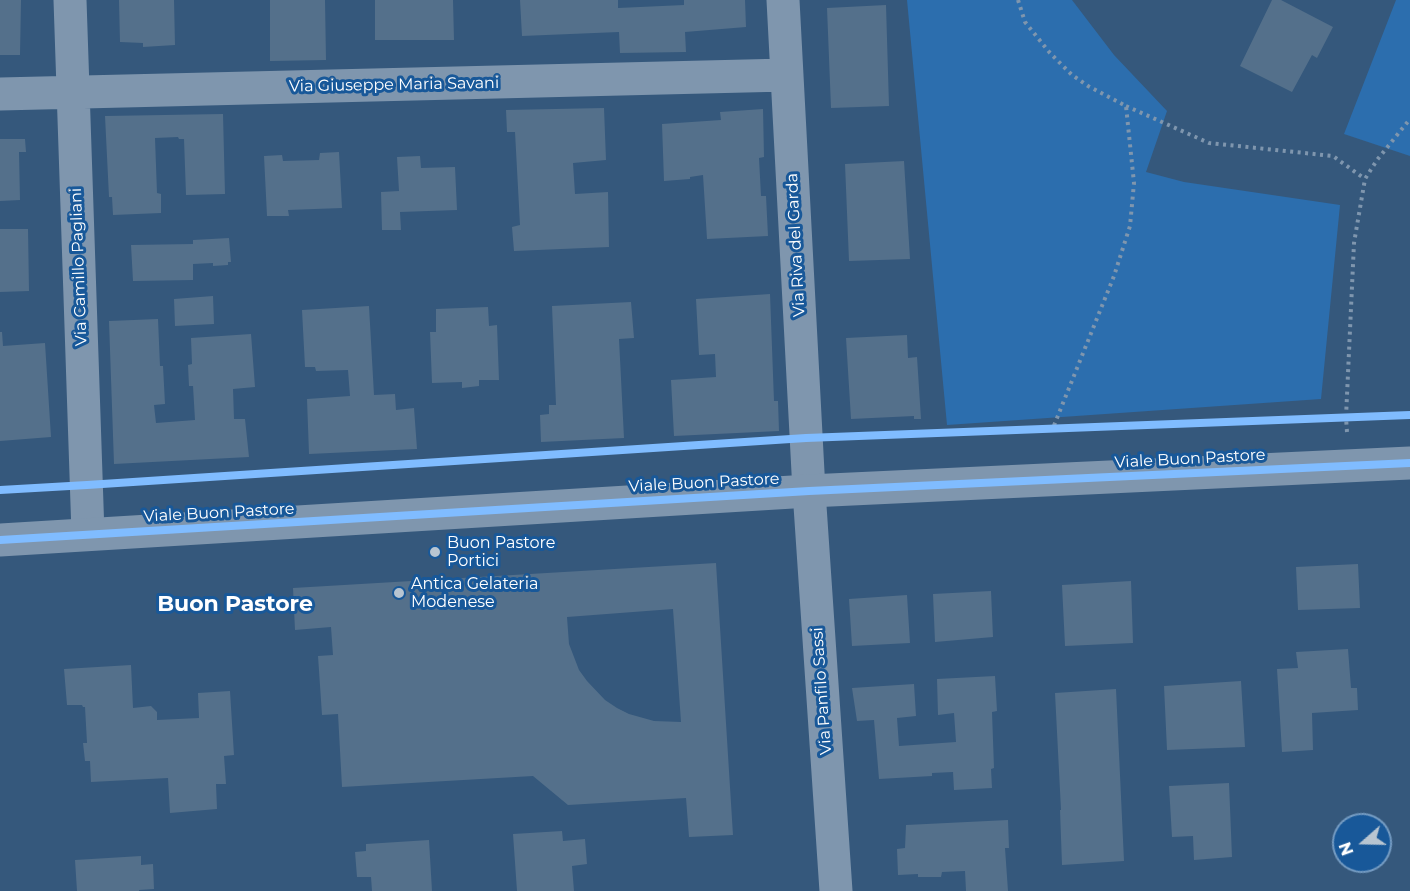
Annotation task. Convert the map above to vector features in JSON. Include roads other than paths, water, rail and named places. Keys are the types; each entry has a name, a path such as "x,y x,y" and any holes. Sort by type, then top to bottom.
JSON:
{"street":[{"name":"Via Camillo Pagliani","path":"70,0 88,534"},
{"name":"Via Riva del Garda","path":"783,0 809,491"},
{"name":"Via Giuseppe Maria Savani","path":"0,94 787,75"},
{"name":"Viale Buon Pastore","path":"0,540 809,491 1410,463"},
{"name":"Via Panfilo Sassi","path":"809,491 836,891"}],"place":[{"name":"Buon Pastore Portici","path":"435,552"},
{"name":"Antica Gelateria Modenese","path":"399,593"}],"district":[{"name":"Buon Pastore","path":"235,605"}]}
